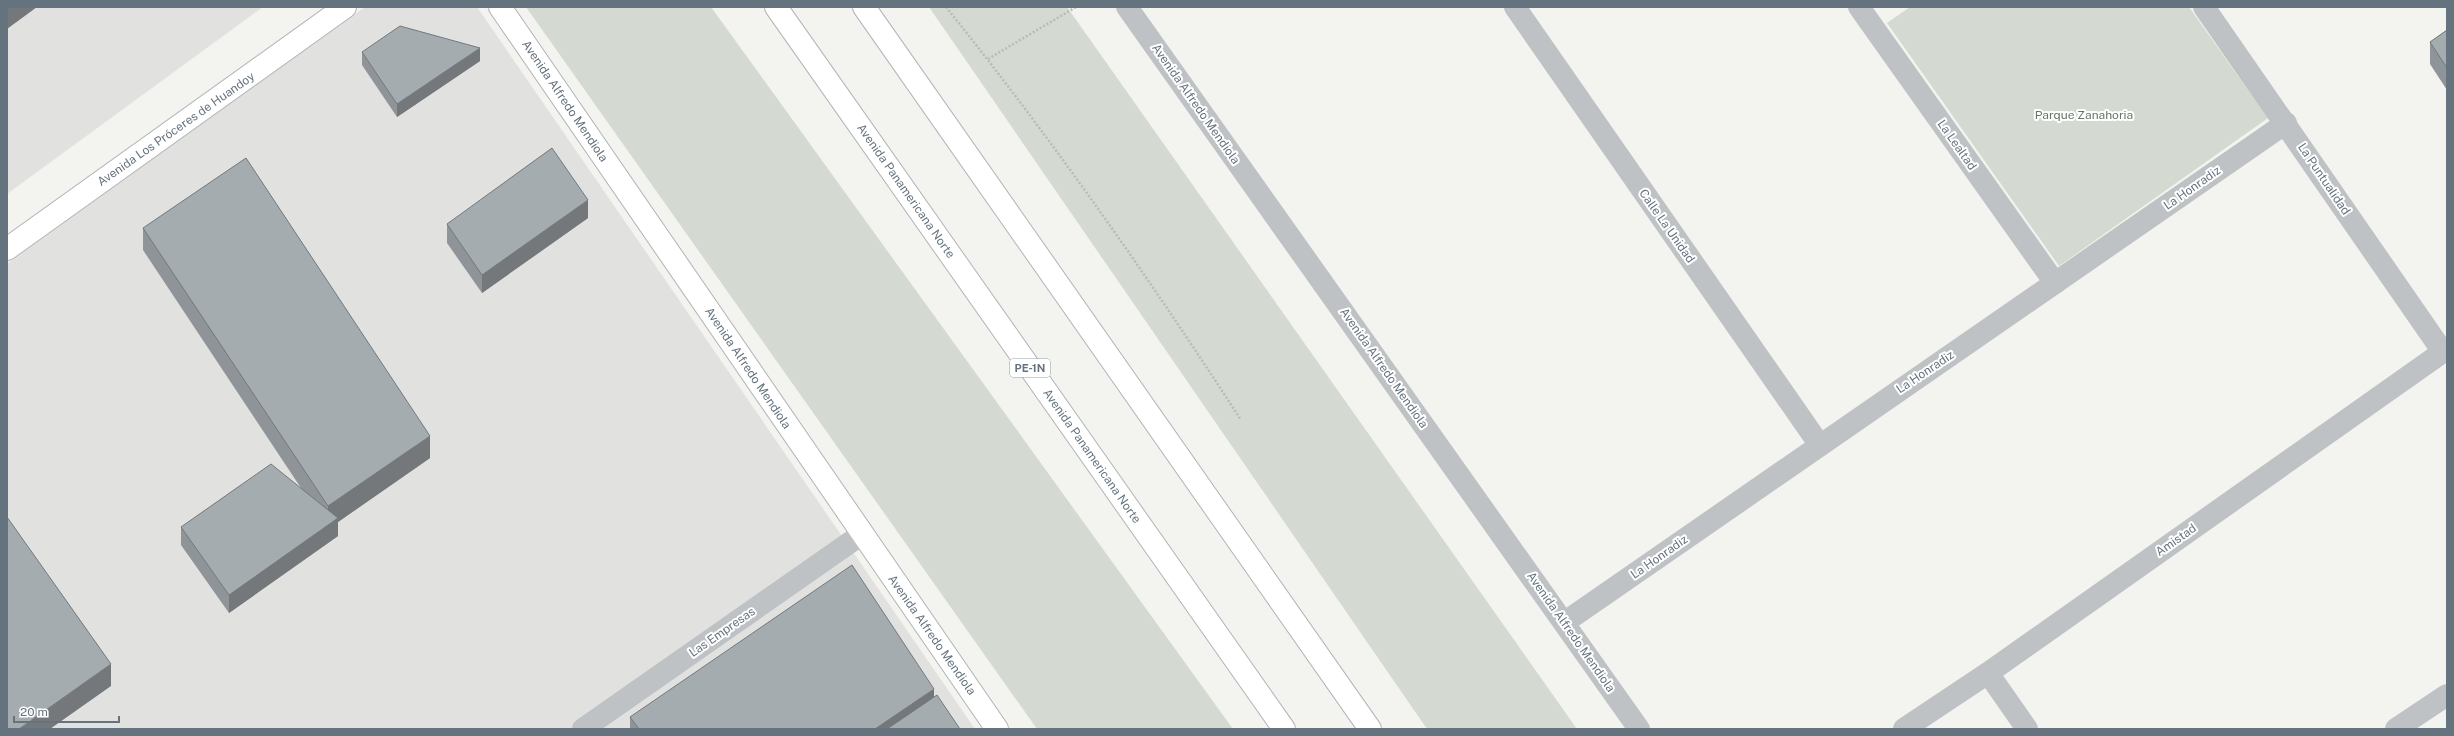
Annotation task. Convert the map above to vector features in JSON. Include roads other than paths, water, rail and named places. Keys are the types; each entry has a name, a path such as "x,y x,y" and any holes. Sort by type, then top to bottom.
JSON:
{"main road":[{"name":"Avenida Los Próceres de Huandoy","path":"7,249 345,7"},
{"name":"Avenida Alfredo Mendiola","path":"500,7 997,729"},
{"name":"Avenida Panamericana Norte","path":"776,7 1284,729"},
{"path":"864,7 1370,729"}],"street":[{"name":"Avenida Alfredo Mendiola","path":"1127,7 1565,622 1639,729"},
{"name":"Calle La Unidad","path":"1515,7 1819,444"},
{"name":"La Lealtad","path":"1860,7 2055,283"},
{"name":"La Puntualidad","path":"2204,7 2445,351"},
{"name":"La Honradiz","path":"1565,622 1819,444 2286,123"},
{"name":"Amistad","path":"1904,729 1988,673 2445,351"},
{"name":"Las Empresas","path":"583,729 862,534"},
{"path":"1988,673 2027,729"},
{"path":"2396,729 2447,695"}],"park label":[{"name":"Parque Zanahoria","path":"2084,115"}]}
